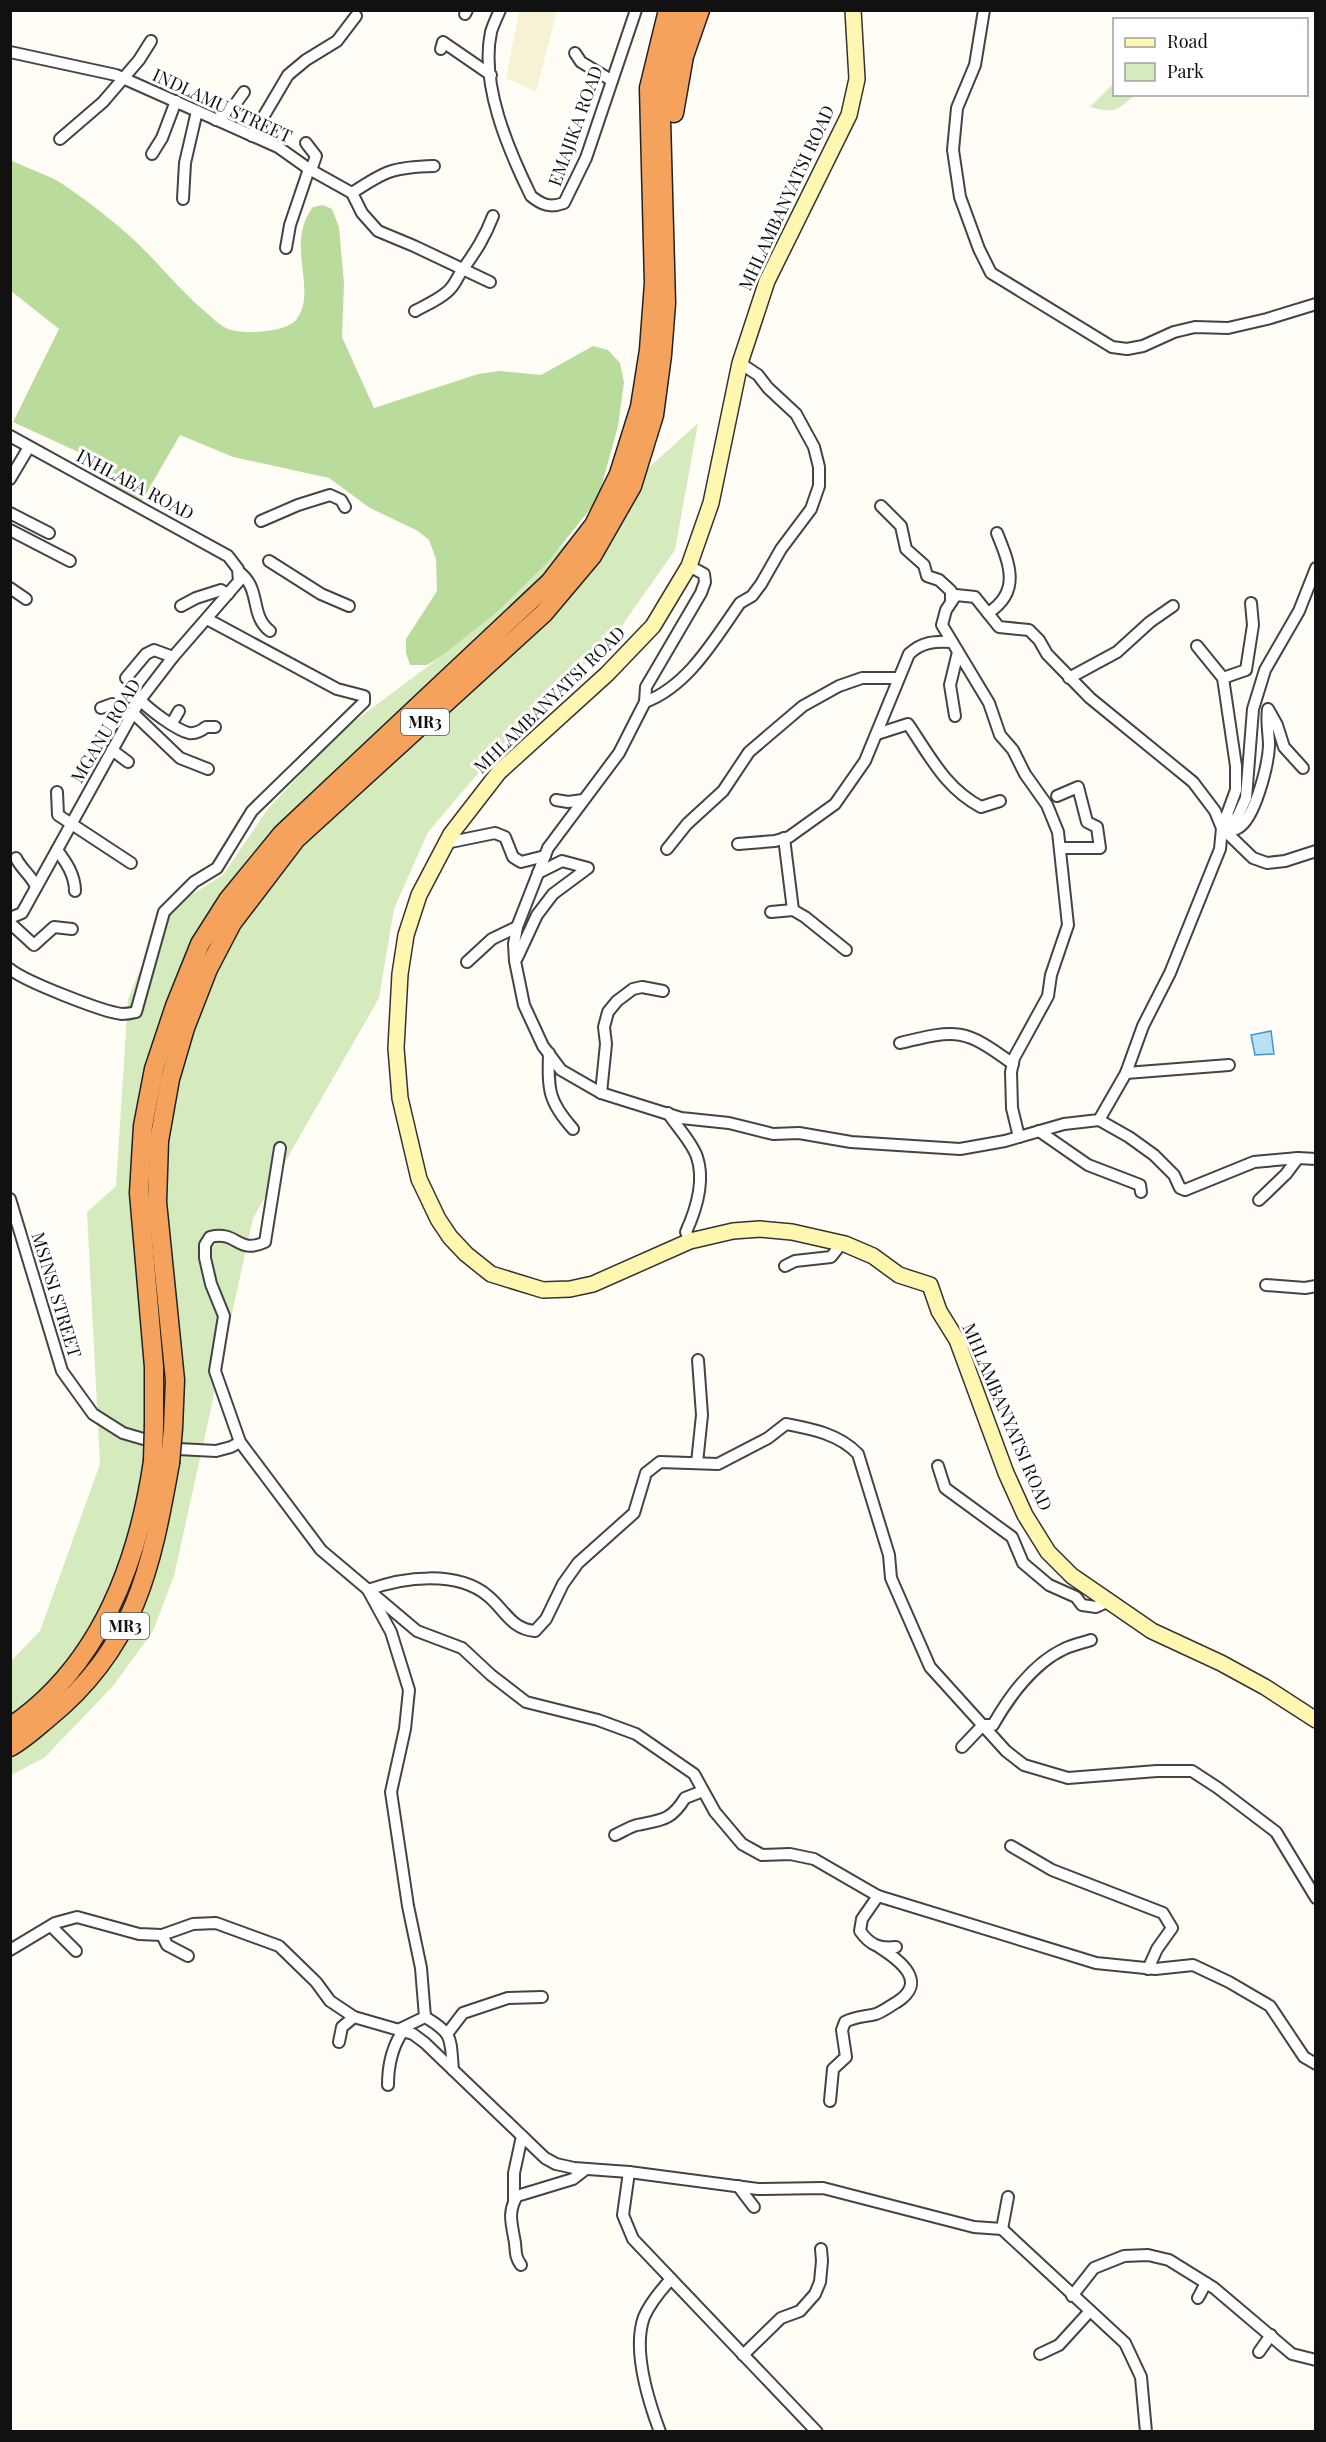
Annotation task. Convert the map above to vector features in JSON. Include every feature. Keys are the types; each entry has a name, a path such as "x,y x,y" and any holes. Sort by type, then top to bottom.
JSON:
{"highway":[{"path":"649,88 657,10"},
{"name":"MR3","path":"10,1748 59,1709 96,1673 122,1632 144,1583 158,1530 161,1462 154,1425 154,1367 139,1193 145,1114 154,1069 175,1006 200,944 228,900 282,834 550,582 594,525 619,474 640,407 650,350 654,283 649,88 668,10"},
{"name":"MR3","path":"10,1727 56,1689 102,1626 123,1583 173,1428 175,1380 158,1202 159,1140 170,1079 184,1028 204,979 232,923 296,839 544,614 592,556 632,486 654,416 662,355 666,303 661,119 670,51 682,10"},
{"path":"664,229 676,97 684,56 700,10"}],"main road":[{"name":"MHLAMBANYATSI ROAD","path":"853,10 857,79 849,115 767,281 740,363 711,503 689,566 653,626 607,674 499,772 446,843 419,896 406,935 396,1011 400,1098 409,1143 419,1179 438,1219 466,1254 491,1274 543,1290 570,1289 593,1284 690,1241 733,1231 760,1229 792,1232 842,1243 873,1256 899,1275 930,1285 939,1311 957,1340 1006,1473 1025,1515 1048,1552 1072,1576 1152,1631 1221,1663 1265,1687 1316,1720"}],"street":[{"name":"EMAJIKA ROAD","path":"500,10 491,31 489,57 494,102 521,176 531,196 542,205 564,203 586,158 636,10"},
{"path":"984,10 975,65 957,108 953,150 960,197 979,249 992,273 1112,347 1127,349 1143,346 1174,332 1195,327 1228,328 1316,304"},
{"path":"252,136 288,75 306,60 337,41 356,16"},
{"path":"60,139 103,102 152,41"},
{"path":"441,49 443,42 491,75"},
{"name":"INDLAMU STREET","path":"10,52 122,78 278,147 310,170 352,193"},
{"path":"575,53 581,62 611,80"},
{"path":"216,120 231,110 244,92"},
{"path":"152,154 162,138 176,102"},
{"path":"183,199 185,162 197,111"},
{"path":"580,137 591,142"},
{"path":"286,248 290,225 316,156 306,143"},
{"path":"434,166 409,166 383,172 352,193 362,213 378,231 490,282"},
{"path":"415,311 448,291 477,252 493,216"},
{"path":"645,702 658,697 682,680 740,603 752,596 796,526 811,509 819,486 819,467 814,447 796,414 768,388 758,375 740,363"},
{"name":"INHLABA ROAD","path":"10,436 228,556 252,587 260,624 270,632"},
{"path":"11,478 29,447"},
{"path":"261,521 298,505 330,495 341,500 345,507"},
{"path":"881,506 901,526 906,549 924,565 927,576 939,580 951,591 951,602"},
{"path":"10,513 49,533"},
{"path":"10,530 70,561"},
{"path":"988,613 1002,604 1009,590 1011,577 997,533"},
{"path":"269,561 321,594 349,606"},
{"path":"689,566 704,574 705,582 701,593 646,687 645,702 619,753 583,800 545,856 517,927 514,944 515,961 524,1005 549,1053 561,1070 601,1093 668,1113 708,1122 729,1123 773,1134 799,1133 850,1142 960,1149 1019,1137 1064,1124 1099,1120 1154,1155 1174,1175 1180,1188 1185,1190 1254,1162 1298,1158 1316,1159"},
{"path":"1222,828 1230,825 1238,816 1246,798 1253,709 1265,670 1299,611 1316,568"},
{"name":"MGANU ROAD","path":"10,920 22,913 140,700 173,657 239,581 238,570"},
{"path":"10,588 26,599"},
{"path":"181,606 210,592 221,590 228,594"},
{"path":"1019,1137 1012,1108 1013,1064 1048,996 1051,975 1068,925 1060,848 1058,832 1047,805 1025,774 1013,750 1000,735 989,703 942,625 946,610 956,595 975,597 999,627 1029,630 1069,678 1121,725 1193,782 1215,811 1222,828 1254,858 1267,863 1285,861 1316,851"},
{"path":"1223,678 1246,670 1253,625 1251,603"},
{"path":"1069,678 1117,652 1150,622 1173,606"},
{"path":"10,969 24,980 107,1010 122,1014 136,1012 164,912 194,882 217,868 252,811 364,702 364,696 337,689 207,619"},
{"path":"738,844 775,841 784,838 835,804 865,761 909,654 919,645 938,641 955,647"},
{"path":"1099,1120 1126,1073 1143,1026 1170,974 1220,849 1222,828 1232,804 1236,774 1223,678 1197,646"},
{"path":"955,647 950,685 956,716"},
{"path":"126,678 146,654 154,650 173,657"},
{"path":"667,849 687,824 723,791 749,752 803,706 839,686 862,678 898,678"},
{"path":"140,700 172,723 191,733 199,732 206,727 215,727"},
{"path":"101,708 112,704 132,715 180,758 208,769"},
{"path":"1222,828 1233,831 1241,827 1252,809 1266,766 1268,709 1277,725 1284,747 1303,768"},
{"path":"172,723 179,711"},
{"path":"877,734 908,724 944,777 962,797 981,807 1000,801"},
{"path":"112,750 128,762"},
{"path":"1057,796 1078,787 1088,822 1097,827 1100,848 1060,848"},
{"path":"57,792 58,815 131,864"},
{"path":"556,800 568,802 583,800"},
{"path":"446,843 495,833 505,837 513,857 521,862 545,856"},
{"path":"784,838 793,910"},
{"path":"57,850 75,881 75,891"},
{"path":"16,858 20,866 33,879 36,887"},
{"path":"515,961 537,915 553,894 588,868 562,861 538,873"},
{"path":"771,912 793,910 805,916 846,950"},
{"path":"10,920 34,945 54,927 72,929"},
{"path":"467,962 492,939 517,927"},
{"path":"601,1093 606,1044 604,1027 608,1012 617,1000 633,989 642,987 663,991"},
{"path":"900,1043 955,1033 971,1036 1013,1064"},
{"path":"549,1053 548,1088 559,1114 573,1129"},
{"path":"1126,1073 1229,1065"},
{"path":"668,1113 697,1156 698,1192 694,1215 686,1232 690,1241"},
{"path":"1039,1131 1088,1164 1140,1185 1141,1192"},
{"path":"280,1148 265,1242 255,1246 246,1246 225,1234 210,1237 205,1245 205,1258 211,1284 224,1316 215,1371 240,1442 321,1550 417,1631 462,1648 490,1675 526,1701 598,1720 636,1734 694,1774 715,1812 742,1844 762,1855 790,1854 814,1858 878,1896 1096,1963 1148,1969 1193,1965 1229,1982 1270,2006 1304,2057 1316,2064"},
{"path":"1259,1200 1286,1174 1298,1158"},
{"name":"MSINSI STREET","path":"10,1199 62,1371 93,1414 123,1433 194,1452 231,1448 240,1442"},
{"path":"785,1266 795,1261 831,1257 842,1243"},
{"path":"1266,1285 1305,1288 1316,1286"},
{"path":"697,1463 702,1415 698,1360"},
{"path":"368,1590 401,1580 452,1579 487,1595 516,1626 535,1631 546,1619 563,1584 578,1563 634,1513 646,1473 660,1462 717,1464 768,1438 786,1424 814,1429 848,1442 858,1454 889,1554 891,1578 930,1667 1006,1751 1024,1765 1068,1778 1157,1770 1192,1771 1276,1832 1316,1898"},
{"path":"938,1466 945,1488 1012,1537 1023,1563 1049,1584 1076,1597 1082,1605 1096,1607 1107,1602"},
{"path":"368,1590 391,1632 410,1690 405,1729 391,1792 408,1906 430,2020"},
{"path":"963,1747 983,1725 993,1725 1019,1687 1038,1667 1063,1649 1091,1640"},
{"path":"615,1835 634,1826 659,1822 676,1811 684,1798 703,1791"},
{"path":"1011,1846 1052,1870 1163,1913 1172,1928 1157,1948 1148,1969"},
{"path":"830,2101 833,2069 846,2057 842,2030 844,2022 856,2016 876,2014 886,2010 912,1989 912,1979 904,1967 895,1957 867,1941 860,1931 862,1919 878,1896"},
{"path":"10,1950 51,1926 77,1917 139,1934 162,1935 193,1924 216,1923 279,1946 316,1982 330,2001 354,2017 413,2034 545,2158 556,2164 758,2189 823,2188 974,2227 1002,2229 1125,2343 1141,2377 1146,2432"},
{"path":"51,1926 76,1951"},
{"path":"162,1935 167,1945 188,1956"},
{"path":"879,1947 896,1947"},
{"path":"400,2030 508,1998 542,1997"},
{"path":"447,2034 463,2013"},
{"path":"339,2042 342,2027 354,2017"},
{"path":"430,2020 444,2028 451,2041 453,2070"},
{"path":"388,2085 393,2050 400,2030"},
{"path":"514,2200 514,2173 522,2136"},
{"path":"521,2265 515,2258 509,2220 514,2200 517,2196 573,2179 586,2169"},
{"path":"629,2172 624,2215 633,2239 817,2432"},
{"path":"738,2186 754,2207"},
{"path":"1002,2229 1008,2197"},
{"path":"743,2355 781,2318 800,2311 815,2294 820,2282 821,2249"},
{"path":"1072,2296 1094,2268 1124,2256 1148,2255 1169,2260 1206,2283 1292,2354 1316,2360"},
{"path":"660,2432 648,2400 640,2336 644,2317 671,2279"},
{"path":"1198,2298 1206,2283"},
{"path":"1040,2354 1059,2345 1090,2312"},
{"path":"1259,2352 1271,2335"}],"shaded area":[{"path":"519,11 557,11 536,92 506,78"}],"green space":[{"path":"1113,84 1113,96 1133,96 1114,110 1090,107"},
{"path":"10,160 55,180 88,202 133,239 188,296 216,321 226,328 241,332 273,330 296,320 302,308 304,295 301,236 305,221 313,207 323,205 332,209 339,227 344,284 342,337 374,408 478,374 500,371 541,375 593,346 608,350 620,363 624,382 618,426 598,499 548,562 496,613 427,665 410,665 406,653 406,639 437,591 436,559 429,540 418,531 370,508 329,478 233,457 180,435 139,506 100,481 109,466 13,422 59,329 11,291"},
{"path":"698,423 675,550 616,634 511,735 428,832 394,909 379,998 253,1218 174,1576 153,1631 113,1686 44,1758 11,1775 11,1661 40,1631 100,1464 87,1212 116,1186 128,999 164,912 223,875 267,810 339,733 440,657"}],"water":[{"path":"1271,1031 1274,1054 1255,1055 1251,1035"}]}
